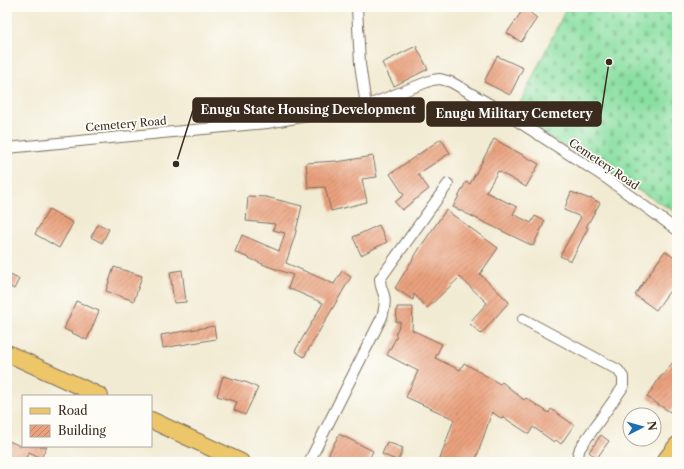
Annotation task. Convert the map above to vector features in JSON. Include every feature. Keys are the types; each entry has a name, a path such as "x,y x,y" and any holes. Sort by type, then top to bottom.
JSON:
{"main road":[{"path":"7,353 98,395"},
{"path":"152,420 241,462"},
{"path":"664,462 677,445"}],"street":[{"path":"357,7 360,64 366,106"},
{"name":"Cemetery Road","path":"7,148 267,123 366,106 432,80 440,79 451,82 500,110 606,178 677,230"},
{"path":"309,462 382,317 385,306 384,296 380,286 380,279 448,184"},
{"path":"523,319 618,370 623,377 623,387 580,448 578,455 581,462"}],"green space":[{"path":"567,7 677,7 677,213 513,117"}],"building":[{"path":"524,8 537,18 521,42 507,33"},
{"path":"416,46 428,69 394,86 382,63"},
{"path":"497,56 523,68 510,95 484,82"},
{"path":"441,139 450,153 418,174 429,189 402,210 395,202 404,195 390,174"},
{"path":"494,139 539,164 526,187 498,171 486,192 517,207 513,214 531,223 535,216 545,221 533,246 453,207 466,182 470,184"},
{"path":"373,156 377,177 362,179 367,202 331,211 325,187 308,188 306,163 337,162"},
{"path":"571,192 590,199 591,198 600,203 586,227 588,228 571,261 560,256 581,217 564,210"},
{"path":"248,196 266,197 302,206 286,263 334,284 342,271 351,277 304,357 295,351 323,303 288,288 293,275 267,266 235,252 242,235 279,251 285,233 273,230 275,224 246,221"},
{"path":"49,209 73,223 59,248 35,234"},
{"path":"446,210 498,248 480,274 509,302 481,334 469,323 487,303 460,277 427,308 414,294 413,300 395,288 421,246"},
{"path":"98,224 109,229 102,243 91,237"},
{"path":"379,225 387,242 361,255 353,237"},
{"path":"665,251 677,260 677,281 656,310 635,295"},
{"path":"114,267 142,276 134,301 106,291"},
{"path":"182,270 186,302 174,303 170,272"},
{"path":"10,275 19,279 14,289 7,285"},
{"path":"76,301 99,311 87,340 64,329"},
{"path":"397,307 413,307 412,330 442,344 435,358 460,370 464,363 500,384 502,382 524,400 526,398 549,413 551,409 574,425 561,444 556,440 554,442 533,427 529,434 503,417 502,419 492,412 475,462 439,462 454,419 406,397 418,371 387,355 397,336 395,335 401,322 396,322"},
{"path":"214,326 216,339 163,348 161,335"},
{"path":"677,357 677,402 670,412 647,397 661,376"},
{"path":"223,376 248,383 258,388 245,415 234,410 237,402 217,396"},
{"path":"339,434 373,451 368,462 325,462"},
{"path":"601,435 609,441 597,458 589,452"},
{"path":"7,440 22,447 46,447 41,458 29,452 24,462 7,462"},
{"path":"387,442 403,448 398,461 382,454"}],"place":[{"name":"Enugu Military Cemetery","path":"609,62"},
{"name":"Enugu State Housing Development","path":"176,164"}]}
